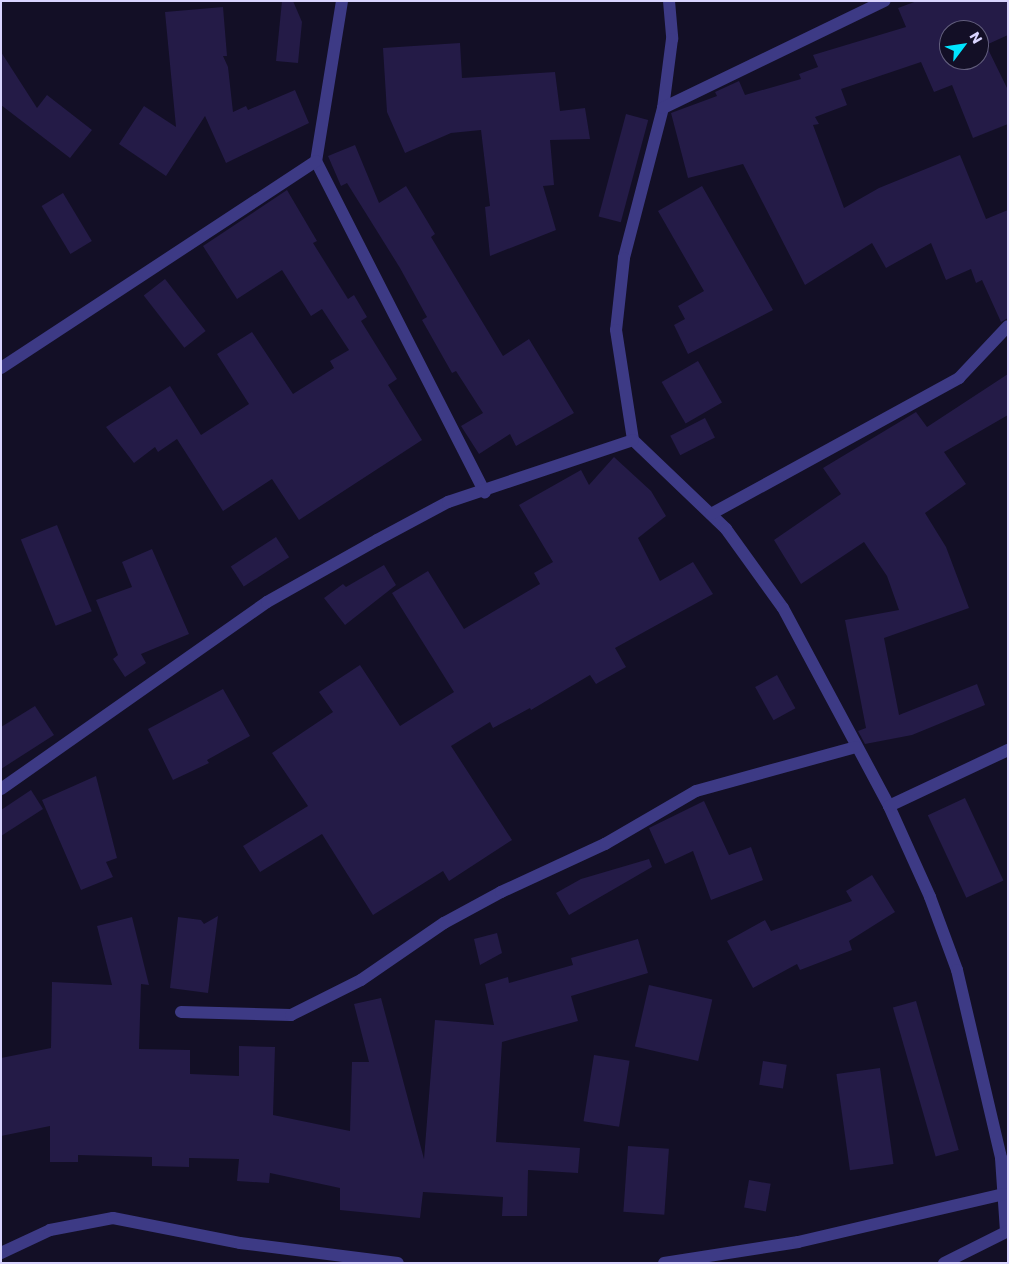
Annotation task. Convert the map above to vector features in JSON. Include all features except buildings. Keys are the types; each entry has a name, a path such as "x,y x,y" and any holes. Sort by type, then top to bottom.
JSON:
{"street":[{"path":"342,1 316,161 485,492"},
{"path":"669,1 672,39 663,108 624,258 616,330 634,440 726,529 783,608 889,806 930,897 957,970 1001,1158 1006,1194 1007,1232 944,1263"},
{"path":"663,108 884,1"},
{"path":"1,368 316,161"},
{"path":"711,514 959,378 1008,326"},
{"path":"1,789 267,602 448,502 485,492 634,440"},
{"path":"181,1012 291,1016 362,980 460,914 604,844 696,791 856,747"},
{"path":"889,806 1008,750"},
{"path":"664,1263 798,1242 1006,1194"},
{"path":"1,1253 50,1230 113,1218 240,1243 398,1263"}]}
